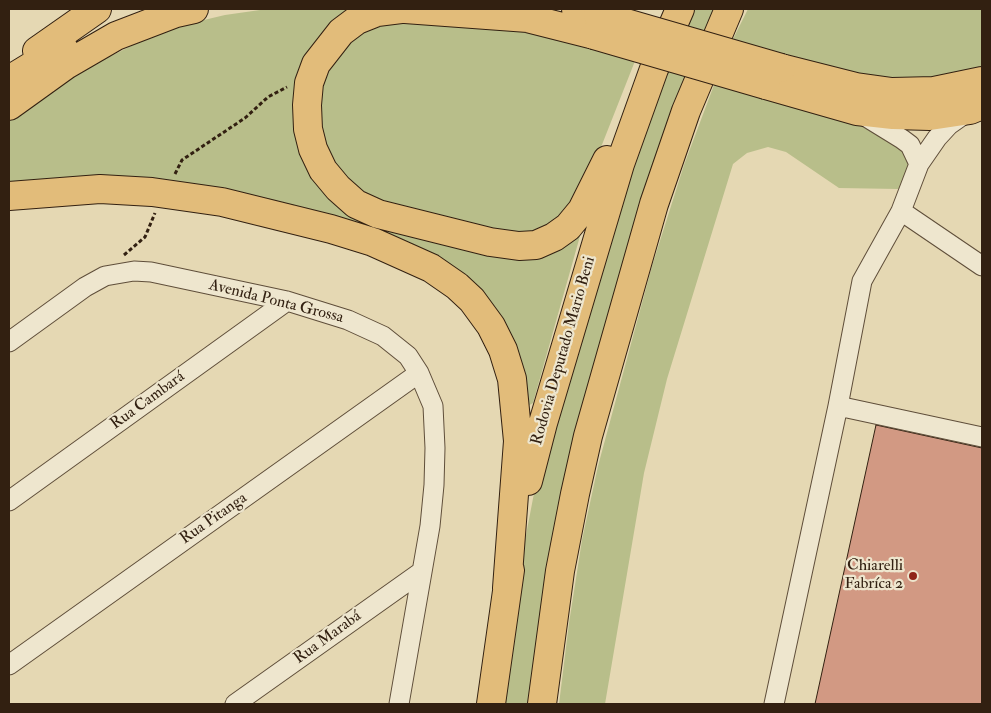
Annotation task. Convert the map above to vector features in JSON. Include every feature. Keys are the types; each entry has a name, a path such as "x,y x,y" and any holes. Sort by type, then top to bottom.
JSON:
{"highway":[{"path":"9,72 96,9"},
{"path":"9,80 100,25 134,9"},
{"path":"9,106 66,65 116,36 176,13 194,9"},
{"path":"654,70 582,210 568,227 554,237 536,245 519,246 490,242 378,214 356,204 338,188 323,170 313,149 308,129 307,105 309,83 316,64 341,32 357,20 377,12 403,9 528,18 589,20 773,77 857,111 893,115 930,116 976,107"},
{"path":"488,9 528,18"},
{"path":"542,704 560,572 588,436 654,204 686,111 729,9"},
{"name":"Rodovia Deputado Mario Beni","path":"491,704 507,588 522,506 543,423 617,172 654,70 678,12"},
{"path":"773,77 892,92 934,92 982,81"},
{"path":"9,196 100,189 164,194 222,202 331,229 373,242 431,268 457,286 472,300 491,326 503,350 512,379 518,441 507,588"}],"street":[{"path":"774,704 838,406 862,280 901,211 919,164 937,138 949,125 976,107"},
{"path":"857,111 910,145 919,164"},
{"path":"901,211 982,266"},
{"name":"Avenida Ponta Grossa","path":"9,342 105,276 117,273 151,272 287,301 348,320 383,336 408,356 419,373 433,406 435,448 430,526 399,704"},
{"name":"Rua Cambará","path":"9,501 287,301"},
{"name":"Rua Pitanga","path":"9,666 419,373"},
{"path":"838,406 982,437"},
{"name":"Rua Marabá","path":"236,704 421,572"}],"path":[{"path":"164,194 182,160 245,118 268,98 292,85"},
{"path":"124,254 145,237"}],"green space":[{"path":"267,9 365,9 310,61 323,184 464,243 582,229 533,403 528,406 517,352 381,235 9,185 9,119 89,67 141,41 187,24 225,15"},
{"path":"694,9 718,9 707,34 685,28"},
{"path":"748,9 982,9 982,74 889,82 732,41"},
{"path":"466,18 595,45 593,50 635,61 592,170 563,218 527,234 510,234 378,202 361,193 334,163 324,145 318,113 323,84 333,64 353,37 383,21"},
{"path":"664,70 688,76 533,704 502,704 522,556 535,488 556,410"},
{"path":"714,85 743,93 747,89 846,119 900,145 913,164 906,186 898,189 839,188 786,152 768,147 747,153 733,164 667,379 644,473 605,704 559,704 582,540 598,466 652,266 684,165"}],"building":[{"name":"Chiarelli Fabríca 2","path":"876,425 982,448 982,704 815,704"}],"place":[{"name":"Chiarelli Fabríca 2","path":"913,576"}]}
